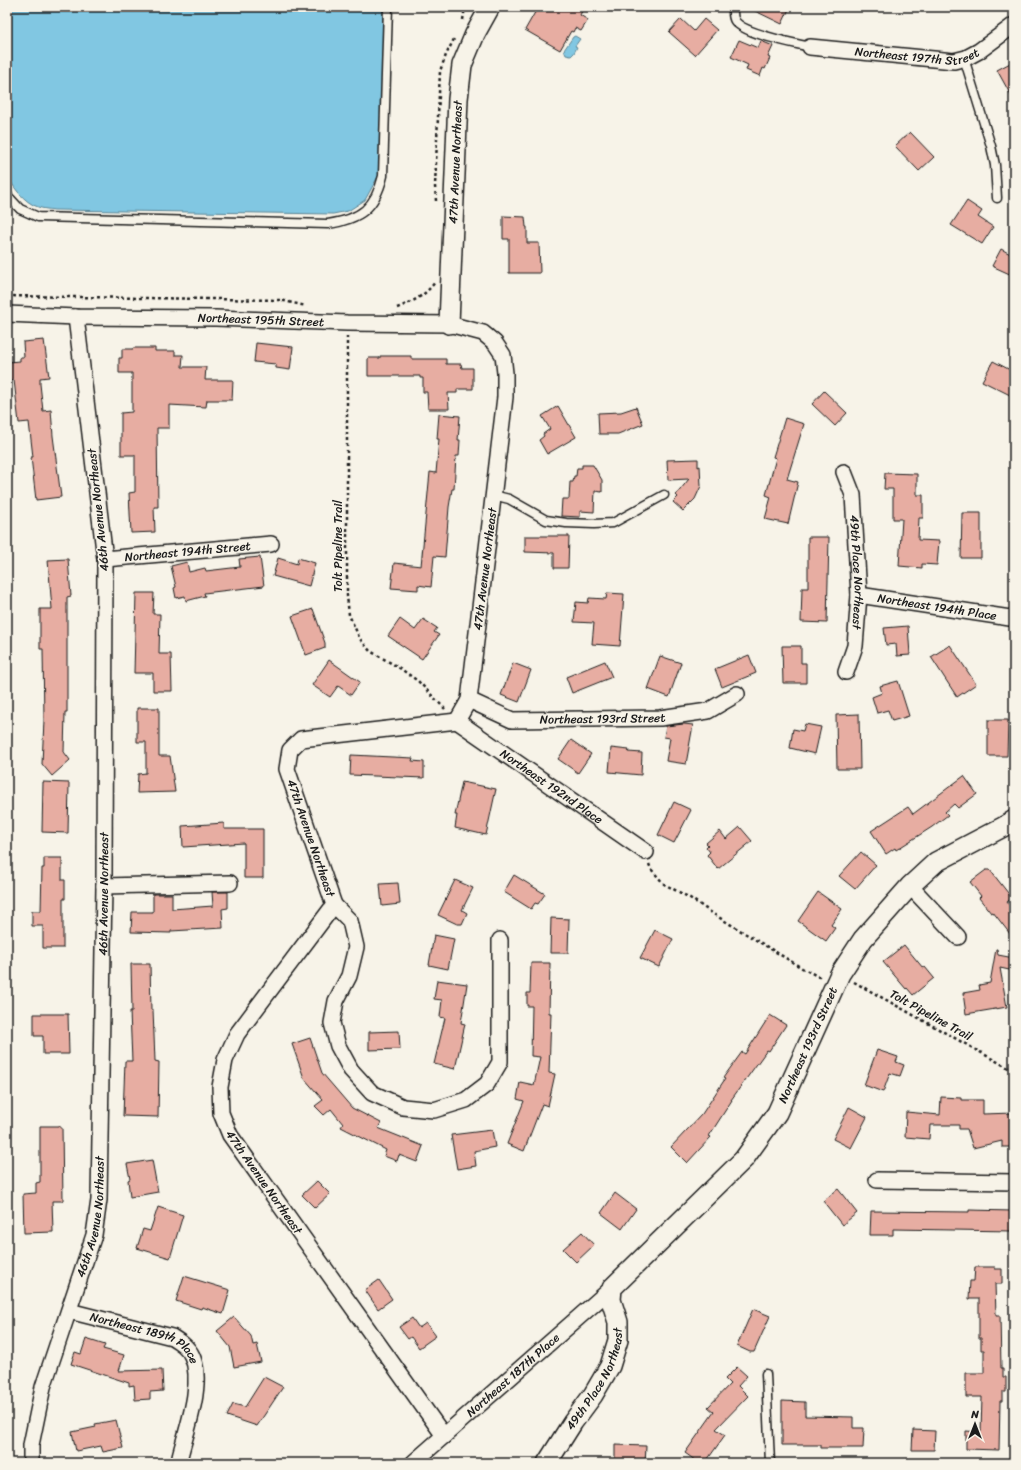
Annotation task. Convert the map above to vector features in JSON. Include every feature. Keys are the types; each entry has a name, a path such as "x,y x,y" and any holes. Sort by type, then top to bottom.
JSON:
{"street":[{"name":"47th Avenue Northeast","path":"449,324 458,99 462,64 475,34 490,7"},
{"name":"Northeast 197th Street","path":"810,47 954,60 964,58 978,51 1014,25"},
{"name":"Northeast 195th Street","path":"7,314 76,317 216,318 347,323 449,324 483,333 495,343 503,355"},
{"name":"46th Avenue Northeast","path":"31,1463 31,1445 43,1387 94,1235 99,1200 104,886 105,559 76,317"},
{"name":"47th Avenue Northeast","path":"444,1436 230,1135 221,1113 220,1088 225,1060 237,1034 334,905 287,769 290,750 301,739 457,721 469,700 505,397 503,355"},
{"name":"49th Place Northeast","path":"844,472 853,495 859,595 855,646 846,672"},
{"name":"Northeast 194th Street","path":"105,559 271,544"},
{"name":"Northeast 194th Place","path":"859,595 1013,620"},
{"name":"Northeast 193rd Street","path":"469,700 512,720 660,718 708,711 737,694"},
{"name":"Northeast 192nd Place","path":"457,721 646,852"},
{"name":"Northeast 193rd Street","path":"612,1288 744,1159 777,1113 840,974 863,939 910,886 936,862 1004,827 1014,820"},
{"path":"104,886 230,883"},
{"path":"910,886 958,937"},
{"path":"334,905 350,921 356,947 349,976 336,1001 332,1023 338,1046 351,1070 372,1093 403,1107 434,1110 466,1100 487,1084 500,1062 500,940"},
{"path":"877,1180 1014,1182"},
{"name":"49th Place Northeast","path":"547,1463 573,1422 593,1395 610,1366 618,1340 618,1322 611,1300 612,1288"},
{"name":"Northeast 187th Place","path":"413,1463 612,1288"},
{"name":"Northeast 189th Place","path":"69,1311 172,1337 183,1344 192,1355 196,1389 180,1456"}],"lane":[{"path":"7,195 20,209 38,217 328,224 344,221 359,214 370,205 379,191 383,176 388,7"},
{"path":"733,12 735,22 765,37 810,47"},
{"path":"964,58 991,146 995,165 997,198"},
{"path":"493,495 509,499 546,520 566,523 594,524 613,523 664,494"},
{"path":"766,1374 770,1463"}],"path":[{"path":"461,25 465,7"},
{"path":"436,205 435,186 440,71 455,37"},
{"path":"393,310 414,301 426,292 436,277"},
{"path":"7,296 280,300 308,306"},
{"name":"Tolt Pipeline Trail","path":"347,323 347,596 349,615 360,639 370,651 398,667 418,682 457,721"},
{"path":"646,852 651,869 664,884 690,898 820,979 840,974"},
{"name":"Tolt Pipeline Trail","path":"840,974 1014,1071"}],"water":[{"path":"7,7 383,7 381,171 365,200 348,211 333,214 54,210 33,205 23,198 15,188 7,172"},
{"path":"575,36 580,39 575,46 577,47 571,56 566,55 564,50"}],"building":[{"path":"538,7 584,7 580,15 588,20 581,31 575,28 573,32 571,31 560,50 525,30"},
{"path":"747,7 790,7 782,24"},
{"path":"681,19 694,31 704,19 717,30 695,55 669,32"},
{"path":"739,40 758,48 761,41 773,46 768,57 770,58 765,69 763,68 760,76 746,70 748,65 731,57"},
{"path":"1014,61 1014,101 997,70"},
{"path":"910,132 934,157 919,171 895,146"},
{"path":"967,201 982,211 978,217 993,227 982,244 951,225"},
{"path":"503,216 525,217 527,227 527,243 539,243 540,273 509,273 509,239 503,239"},
{"path":"1001,249 1014,256 1014,276 992,266"},
{"path":"44,340 49,377 40,378 40,384 43,411 51,410 61,497 36,500 29,422 19,423 14,380 10,381 8,362 20,361 20,357 24,357 23,342"},
{"path":"256,343 293,347 290,370 276,368 276,364 254,362"},
{"path":"155,348 155,351 175,351 175,355 183,355 182,367 206,367 205,380 233,380 232,400 207,400 206,407 169,405 169,428 157,428 158,507 154,507 155,532 131,533 129,493 135,492 135,455 121,455 121,413 132,412 132,373 119,373 119,358 122,358 122,349"},
{"path":"380,356 411,356 411,359 446,359 446,364 461,364 462,368 473,368 473,389 457,389 457,393 448,393 449,409 428,409 427,392 423,392 423,378 420,378 420,376 368,376 368,358 380,358"},
{"path":"993,361 1014,372 1014,397 982,381"},
{"path":"824,391 847,413 835,426 812,404"},
{"path":"558,406 576,437 547,454 539,440 544,436 543,434 550,429 542,416"},
{"path":"636,407 643,424 618,434 599,434 598,413 621,412"},
{"path":"439,414 460,416 458,440 460,440 459,456 456,456 454,489 452,489 449,507 445,557 434,556 431,587 418,585 418,590 391,588 394,563 421,566 430,472 436,473 439,439 437,439"},
{"path":"785,418 804,424 787,479 798,482 788,524 765,519 771,497 766,495 776,458 773,457"},
{"path":"698,459 698,467 700,466 701,486 695,499 683,511 673,502 678,497 676,495 689,479 668,480 667,460"},
{"path":"582,465 593,465 602,480 602,492 595,491 594,512 580,511 580,517 561,516 562,499 569,499 570,482 573,482 574,476 576,476 577,468 582,468"},
{"path":"885,473 917,474 917,495 923,495 923,518 919,518 918,540 939,541 937,565 922,564 922,568 899,566 902,519 893,519 893,489 884,489"},
{"path":"962,513 981,513 981,558 961,558"},
{"path":"525,536 569,536 568,568 554,568 554,553 525,552"},
{"path":"808,537 829,537 827,623 801,622 802,588 808,588"},
{"path":"260,557 264,586 204,593 205,596 186,601 185,596 176,598 174,588 176,587 171,566 187,562 189,572 205,568 206,571 240,567 239,559"},
{"path":"278,558 297,564 298,558 315,563 309,586 273,576"},
{"path":"68,559 71,596 67,597 67,712 65,712 64,752 70,760 52,776 42,764 44,720 43,649 40,649 40,609 52,609 48,560"},
{"path":"136,593 154,593 153,614 160,614 159,654 171,654 172,691 153,691 153,673 134,673"},
{"path":"607,593 624,594 620,646 592,644 594,623 574,622 576,602 588,603 589,598 606,599"},
{"path":"313,609 325,643 325,648 306,655 292,616"},
{"path":"400,619 415,630 423,619 437,628 434,632 439,635 422,659 388,636"},
{"path":"908,626 910,655 897,656 896,644 886,645 884,628"},
{"path":"950,645 976,684 957,697 931,657"},
{"path":"782,646 801,646 801,663 806,663 806,683 783,683"},
{"path":"749,655 756,673 722,687 715,669"},
{"path":"660,656 681,663 669,697 648,689"},
{"path":"329,660 360,682 351,695 338,686 330,697 312,685"},
{"path":"605,661 612,677 572,693 566,677"},
{"path":"513,663 531,670 519,702 501,695"},
{"path":"898,681 909,716 892,721 888,710 877,713 872,697 882,693 880,686"},
{"path":"137,708 159,708 159,756 170,756 175,792 137,793 138,774 146,773 146,742 137,742"},
{"path":"859,714 860,769 837,769 836,715"},
{"path":"988,720 1008,720 1007,756 988,756"},
{"path":"684,724 693,725 686,764 666,761 670,738 664,737 666,726"},
{"path":"805,724 821,727 815,754 790,748 793,729 803,731"},
{"path":"571,740 591,754 578,773 558,759"},
{"path":"611,748 629,750 628,752 642,753 641,775 609,772"},
{"path":"351,755 413,758 412,761 424,762 424,778 350,775"},
{"path":"964,776 977,794 958,808 954,804 945,812 948,815 932,827 896,850 895,848 886,854 871,831 908,807 913,814"},
{"path":"43,782 69,783 68,833 42,832"},
{"path":"462,782 496,789 486,835 455,828 457,815 455,815"},
{"path":"674,802 691,810 674,843 658,835"},
{"path":"224,823 224,829 263,829 263,878 244,878 244,843 183,847 182,826"},
{"path":"740,827 752,841 718,869 707,855 710,852 706,847 708,845 706,843 720,831 726,839"},
{"path":"861,852 876,865 855,889 839,876"},
{"path":"44,858 62,858 62,880 65,880 65,899 63,899 63,948 43,948 43,926 32,926 32,911 41,911 42,868 44,868"},
{"path":"986,870 990,870 1012,898 1007,902 1014,911 1014,939 993,912 991,913 979,898 981,896 970,882"},
{"path":"514,875 545,894 538,904 535,903 531,909 504,892"},
{"path":"455,880 473,888 462,910 467,913 462,924 457,924 438,915"},
{"path":"398,883 400,904 382,906 380,884"},
{"path":"212,892 228,892 228,908 222,909 223,928 171,931 171,933 131,932 132,912 153,912 153,894 172,894 172,909 213,906"},
{"path":"818,892 842,909 831,925 835,928 826,941 798,921"},
{"path":"551,918 569,919 568,953 550,953"},
{"path":"655,930 673,939 659,967 640,958"},
{"path":"434,935 454,939 448,969 429,965"},
{"path":"904,945 923,968 925,967 934,978 913,995 883,962"},
{"path":"996,949 998,955 1014,958 1014,971 1000,968 1007,1007 966,1014 963,993 980,990 979,985 990,983"},
{"path":"531,963 550,963 549,1013 551,1013 549,1073 555,1074 548,1106 542,1104 524,1151 507,1144 524,1101 517,1099 520,1082 534,1085 540,1057 531,1056 532,1006 527,1006 527,993 530,993"},
{"path":"131,964 150,964 151,1010 153,1010 155,1061 159,1062 158,1117 123,1116 125,1061 132,1061 130,1011 132,1011"},
{"path":"437,980 467,984 461,1023 465,1024 455,1069 434,1064 445,1018 440,1017 442,1000 434,999"},
{"path":"34,1014 68,1014 69,1054 43,1054 43,1036 34,1036"},
{"path":"770,1015 786,1025 769,1051 767,1050 731,1100 709,1136 711,1137 687,1163 671,1147 702,1114 725,1079 723,1078 742,1052 745,1054"},
{"path":"399,1031 400,1049 369,1050 369,1032"},
{"path":"310,1038 322,1073 352,1108 381,1123 378,1128 423,1146 417,1162 399,1155 397,1161 384,1156 386,1150 341,1127 343,1124 331,1109 324,1115 315,1106 323,1100 304,1078 292,1044"},
{"path":"877,1050 898,1057 896,1062 904,1065 900,1076 890,1073 883,1092 864,1085"},
{"path":"941,1097 961,1098 961,1100 983,1100 983,1114 1014,1113 1014,1147 1002,1147 1002,1141 973,1148 967,1129 959,1129 959,1125 930,1125 929,1139 905,1137 906,1112 940,1115"},
{"path":"849,1107 867,1117 851,1148 833,1139"},
{"path":"40,1126 60,1126 60,1128 62,1128 63,1201 52,1201 53,1232 24,1233 23,1194 36,1193 36,1183 40,1182"},
{"path":"492,1130 495,1147 474,1151 476,1166 457,1169 451,1135"},
{"path":"152,1160 158,1192 130,1197 128,1180 130,1179 127,1164"},
{"path":"317,1181 330,1194 315,1208 302,1195"},
{"path":"838,1189 857,1213 842,1225 823,1201"},
{"path":"615,1193 636,1209 622,1229 601,1213"},
{"path":"158,1207 183,1215 170,1258 137,1248 143,1229 150,1231"},
{"path":"969,1210 1012,1211 1012,1231 893,1229 893,1235 870,1235 871,1211 969,1212"},
{"path":"582,1232 594,1245 576,1262 563,1249"},
{"path":"975,1267 995,1267 995,1269 1002,1269 1002,1284 995,1284 996,1315 1000,1315 1001,1368 1003,1368 1003,1377 1006,1377 1006,1392 1002,1392 1002,1401 1000,1401 999,1450 966,1449 966,1431 981,1432 982,1397 966,1397 966,1373 984,1373 984,1350 981,1350 981,1338 979,1338 979,1299 969,1299 970,1281 974,1281"},
{"path":"184,1276 230,1290 223,1314 176,1301"},
{"path":"379,1280 392,1299 378,1309 365,1290"},
{"path":"753,1309 770,1316 754,1352 750,1352 737,1346"},
{"path":"234,1317 251,1336 253,1345 257,1344 261,1362 234,1367 230,1347 217,1331"},
{"path":"412,1318 419,1328 426,1323 436,1336 419,1348 411,1337 408,1339 399,1327"},
{"path":"86,1339 105,1345 103,1349 124,1355 119,1371 162,1370 163,1391 150,1392 150,1399 135,1400 134,1385 129,1386 129,1383 71,1364 75,1352 81,1354"},
{"path":"737,1367 747,1376 738,1386 748,1396 716,1429 725,1435 705,1463 699,1463 685,1453 714,1412 708,1407 730,1384 725,1379"},
{"path":"264,1377 283,1387 257,1426 227,1416 233,1404 245,1407"},
{"path":"782,1401 805,1402 805,1416 853,1417 853,1428 864,1428 863,1448 821,1448 821,1445 782,1445"},
{"path":"116,1420 123,1448 103,1452 101,1446 76,1451 72,1432 96,1427 95,1424"},
{"path":"913,1430 935,1431 934,1450 912,1450"},
{"path":"615,1445 646,1446 645,1463 615,1463"}]}
